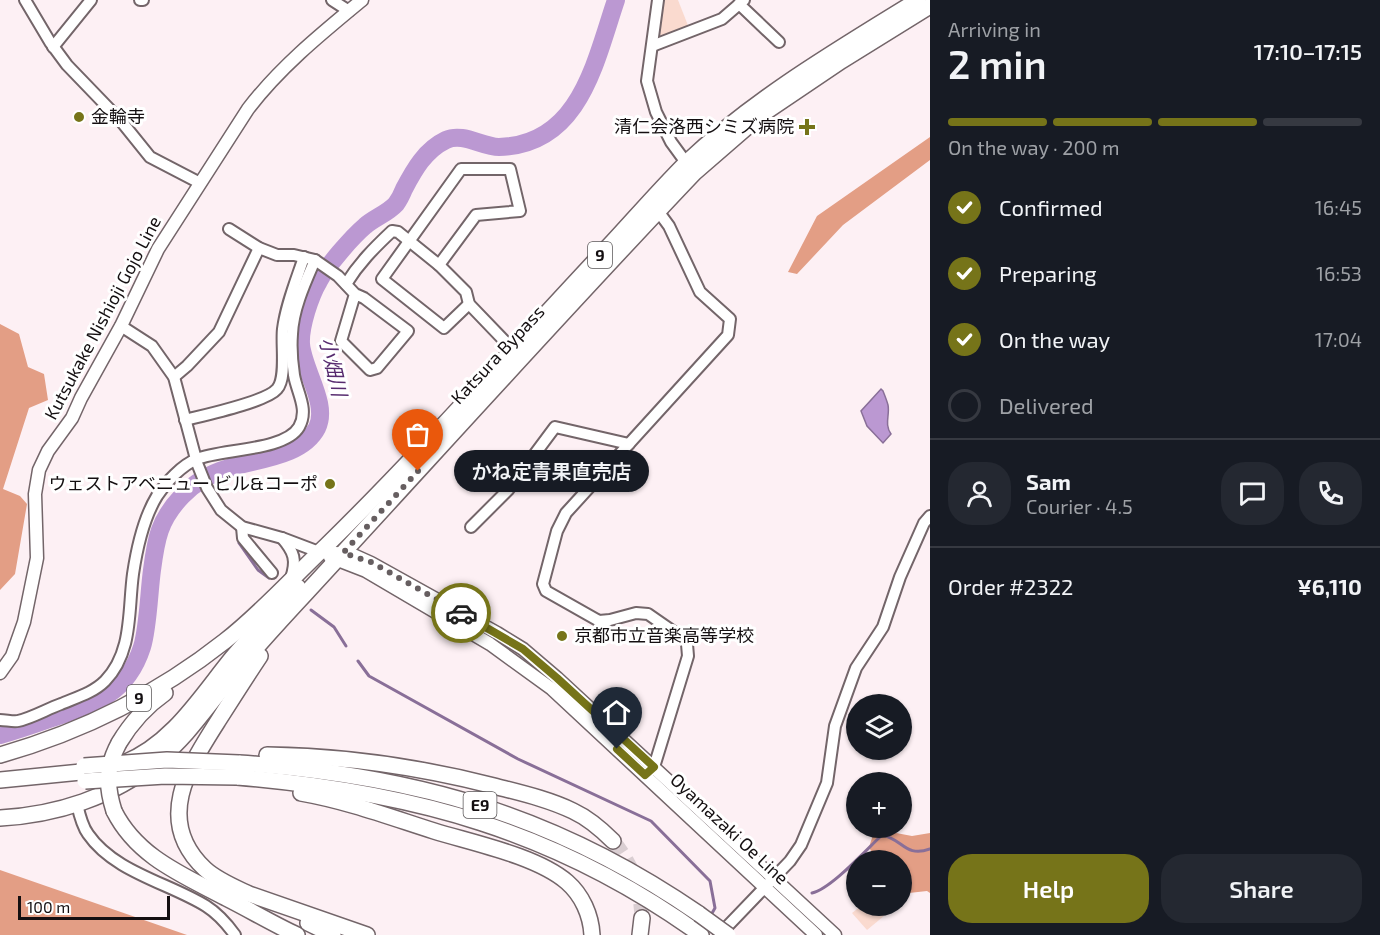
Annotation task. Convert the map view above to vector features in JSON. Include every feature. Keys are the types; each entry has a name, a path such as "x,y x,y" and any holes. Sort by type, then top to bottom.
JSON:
{"highway":[{"name":"Katsura Bypass","path":"0,756 106,716 165,684 265,613 290,580 332,555 654,206 754,105 835,51 918,0"},
{"name":"Katsura Bypass","path":"690,168 777,103 930,6"},
{"name":"Katsura Bypass","path":"0,818 33,814 76,804 100,795 125,783 165,754 188,731 422,448 517,354"},
{"path":"297,935 181,875 149,854 127,832 114,811 107,776 112,756 119,743 148,704 225,650 332,555"},
{"path":"0,780 95,772 112,768 143,753 186,716 265,613"},
{"path":"285,615 195,758 179,798 179,823 188,848 196,860 218,878 333,935"},
{"path":"239,765 309,757 371,762 425,770 473,780 538,798 574,811 602,829 613,841"},
{"name":"E9","path":"0,790 84,773 167,760 294,767 420,788 505,813 591,849 664,890 728,935"},
{"path":"239,765 277,789 343,802 509,854 544,868 568,883 577,893 589,919 592,935"},
{"name":"E9","path":"0,776 84,773 165,776 239,765 330,787 418,804 501,828 594,868 657,903 695,931"},
{"path":"249,894 367,935"},
{"path":"225,897 284,935"},
{"path":"640,935 642,918"}],"main road":[{"name":"Kutsukake Nishioji Gojo Line","path":"0,673 12,656 24,622 37,558 35,494 39,470 48,451 72,418 121,326 158,249 260,93 320,34 362,0"},
{"name":"Oyamazaki Oe Line","path":"332,555 371,562 523,649 557,678 763,887 816,935"},
{"name":"Oyamazaki Oe Line","path":"650,771 773,877 835,935"}],"street":[{"path":"25,0 53,47 121,121 150,157 200,183"},
{"path":"53,47 91,0"},
{"path":"658,0 647,81 656,112 671,142 690,168"},
{"path":"336,1 349,11"},
{"path":"652,46 722,19 742,2 779,42"},
{"path":"439,265 476,215 520,211 510,169 461,169 382,279 444,328 469,304"},
{"path":"650,771 687,656 687,644 680,636 648,614 636,613 599,621 546,591 543,584 557,531 566,513 728,335 730,319 700,292 669,226 654,206"},
{"path":"229,229 259,249 277,255 294,255 312,260 408,331 377,368 370,370 341,340 355,294"},
{"path":"342,280 392,231 398,232 439,265 466,292 469,304 517,354"},
{"path":"174,377 219,332 259,249"},
{"path":"185,420 255,400 272,394 279,387 282,378 283,330 312,260"},
{"path":"0,720 18,721 84,695 104,682 120,660 129,632 133,575 139,543 149,510 166,484 196,461 288,438 298,428 304,413 294,377 292,333 297,307 312,260"},
{"path":"121,326 152,346 174,377 196,461 207,488 221,510 242,527 332,555"},
{"path":"471,527 508,490 555,427 629,444"},
{"path":"719,935 790,861 801,845 827,783 835,726 856,668 883,627 900,577 924,523 930,516"},
{"path":"242,527 243,538 272,573"},
{"path":"282,538 292,549 295,558 290,580"},
{"path":"76,804 86,832 96,845 140,875 207,907 224,921 235,935"}],"shaded area":[{"path":"665,0 678,0 689,28 664,38 658,33 660,8"},
{"path":"930,137 930,160 843,225 797,274 788,272 817,216"},
{"path":"0,324 19,334 28,367 44,374 48,400 29,408 3,489 20,496 27,504 15,574 0,590"},
{"path":"881,389 888,405 888,427 891,434 883,443 867,426 861,411"},
{"path":"930,833 930,893 927,891 912,893 912,850 871,850 869,847 872,838 912,838 912,836"},
{"path":"0,870 187,935 0,935"},
{"path":"855,916 884,916 867,930"}],"waterway":[{"name":"小畑川","path":"0,735 82,708 107,695 128,676 136,663 144,639 157,539 163,522 174,505 192,487 210,476 229,468 289,451 310,438 317,428 320,408 303,354 301,337 309,303 327,268 360,231 396,204 421,161 439,144 452,138 499,147 526,143 548,132 566,116 580,96 591,73 616,0"},
{"path":"239,543 258,570 269,578"},
{"path":"311,610 334,627 346,646"},
{"path":"358,661 369,676 518,759 651,821 710,881 715,908 711,915"},
{"path":"812,893 838,877 882,835 895,840 909,850 930,849"}],"tunnel":[{"path":"613,841 634,877 640,897 642,918"}],"way so far":[{"path":"418,471 343,553 371,562 461,613"}],"place":[{"name":"金輪寺","path":"79,117"},
{"name":"清仁会洛西シミズ病院","path":"807,127"},
{"name":"かね定青果直売店","path":"418,471"},
{"name":"ウェストアベニュー ビル&コーポ","path":"330,484"},
{"name":"京都市立音楽高等学校","path":"562,636"}],"route":[{"path":"461,613 523,649 654,767 645,775 617,749"}]}
